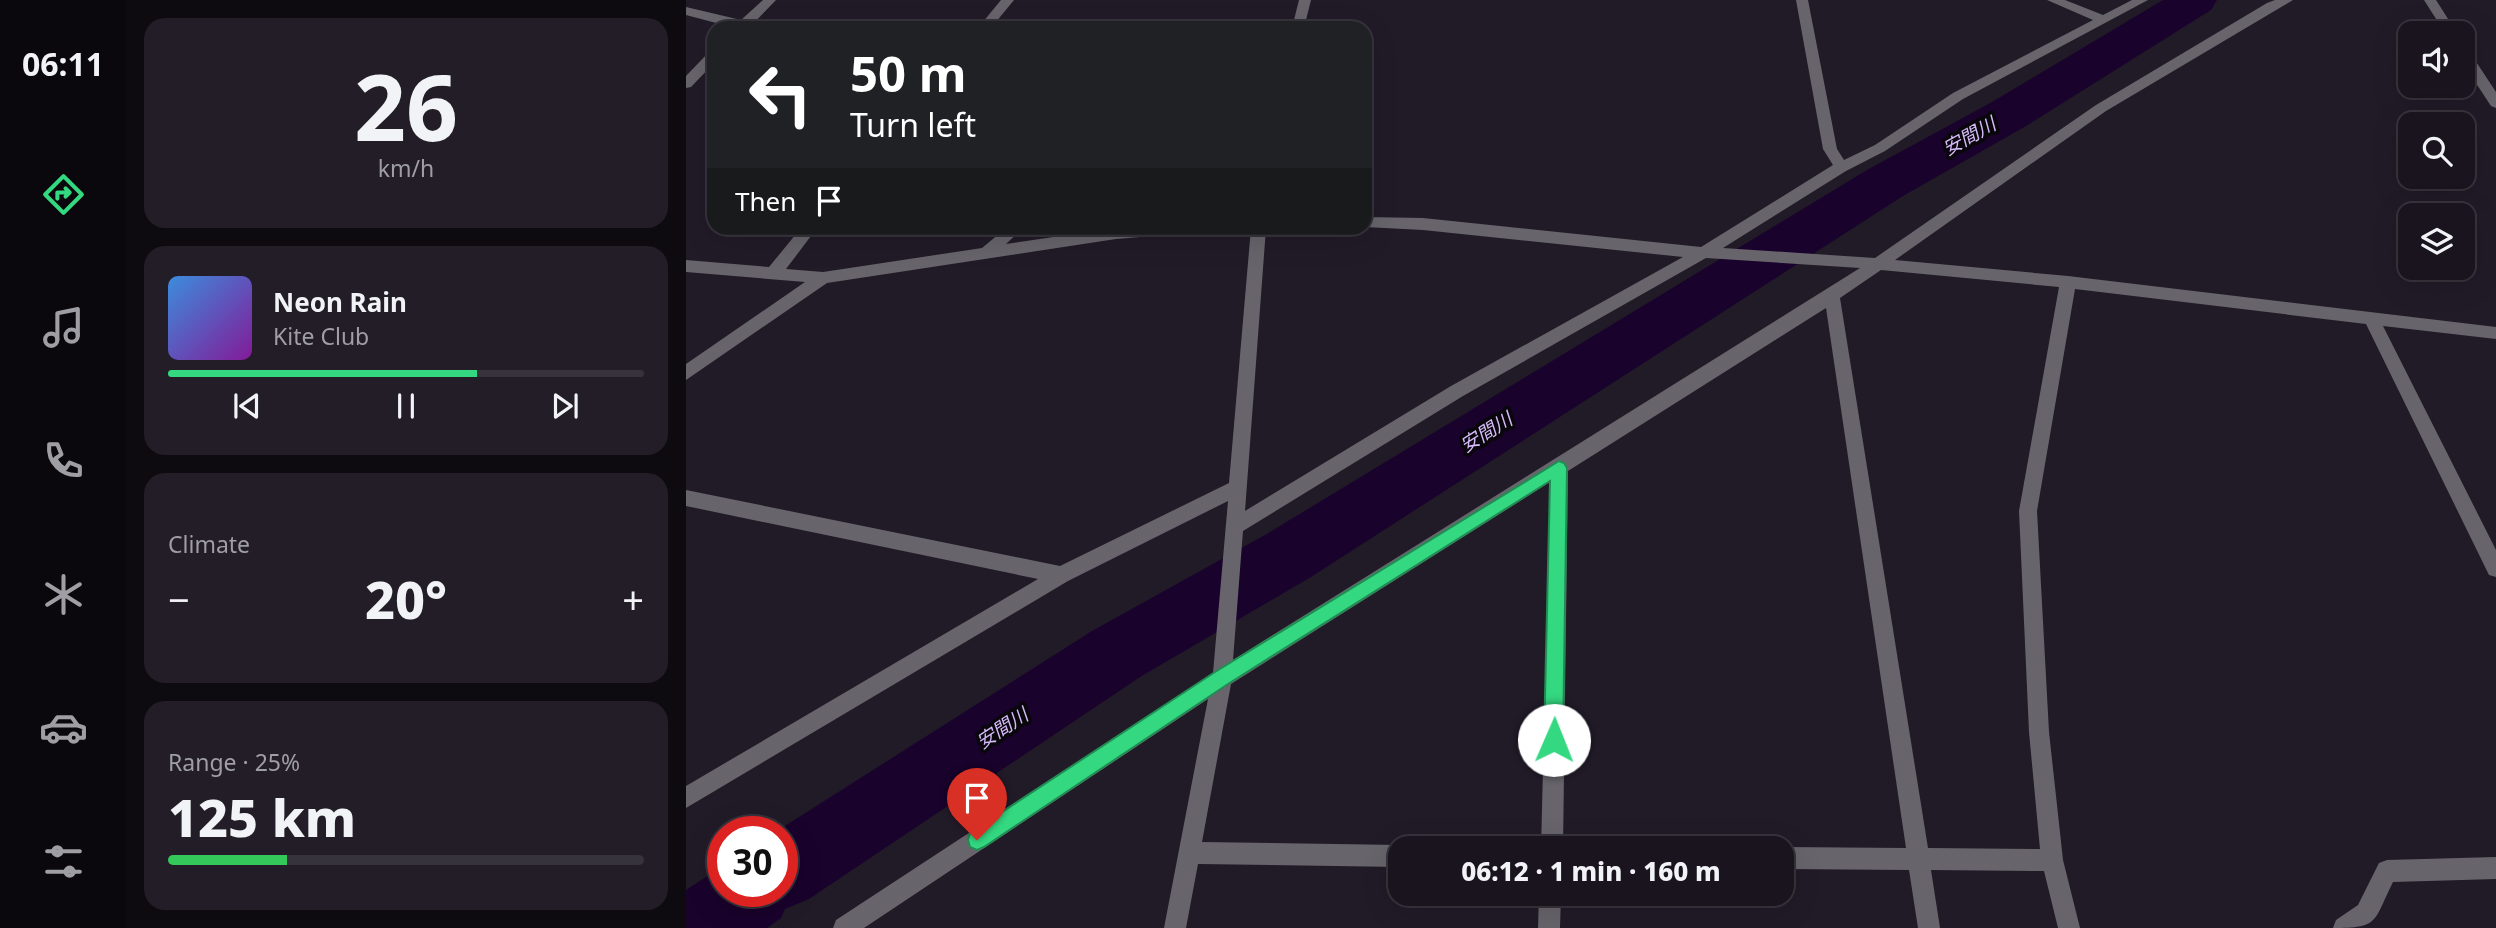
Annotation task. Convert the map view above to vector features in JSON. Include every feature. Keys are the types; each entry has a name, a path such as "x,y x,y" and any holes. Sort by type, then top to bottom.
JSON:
{"street":[{"path":"748,21 770,0"},
{"path":"990,21 1008,0"},
{"path":"1300,21 1305,0"},
{"path":"1802,0 1830,149 1841,167"},
{"path":"2053,0 2105,20"},
{"path":"1234,529 1457,391 1705,252 1841,167 1880,148 1958,96 2142,0"},
{"path":"844,928 1222,677 1832,296 2101,108 2271,6 2287,0"},
{"path":"2430,0 2443,21"},
{"path":"686,10 725,21"},
{"path":"686,84 707,62"},
{"path":"2475,71 2496,103"},
{"path":"1372,222 1423,224 1705,252 1857,262 2068,282 2496,333"},
{"path":"773,274 804,235"},
{"path":"986,253 1007,235"},
{"path":"686,266 823,278 1103,235"},
{"path":"1175,928 1222,677 1258,235"},
{"path":"686,373 823,278"},
{"path":"2068,282 2028,511 2039,733 2052,860 2069,928"},
{"path":"1832,296 1929,928"},
{"path":"2371,318 2496,569"},
{"path":"1552,836 1559,468"},
{"path":"686,798 1061,575 1238,487"},
{"path":"686,498 1061,575"},
{"path":"1190,853 1388,856"},
{"path":"1794,858 2052,860"},
{"path":"2344,928 2366,913 2387,871 2496,868"},
{"path":"1549,928 1550,906"}],"waterway":[{"name":"安間川","path":"798,862 1116,654 1288,556 1885,183 2009,114 2195,0"},
{"name":"安間川","path":"698,928 730,907"}],"route":[{"path":"977,840 1222,678 1559,468 1554,740"}]}
